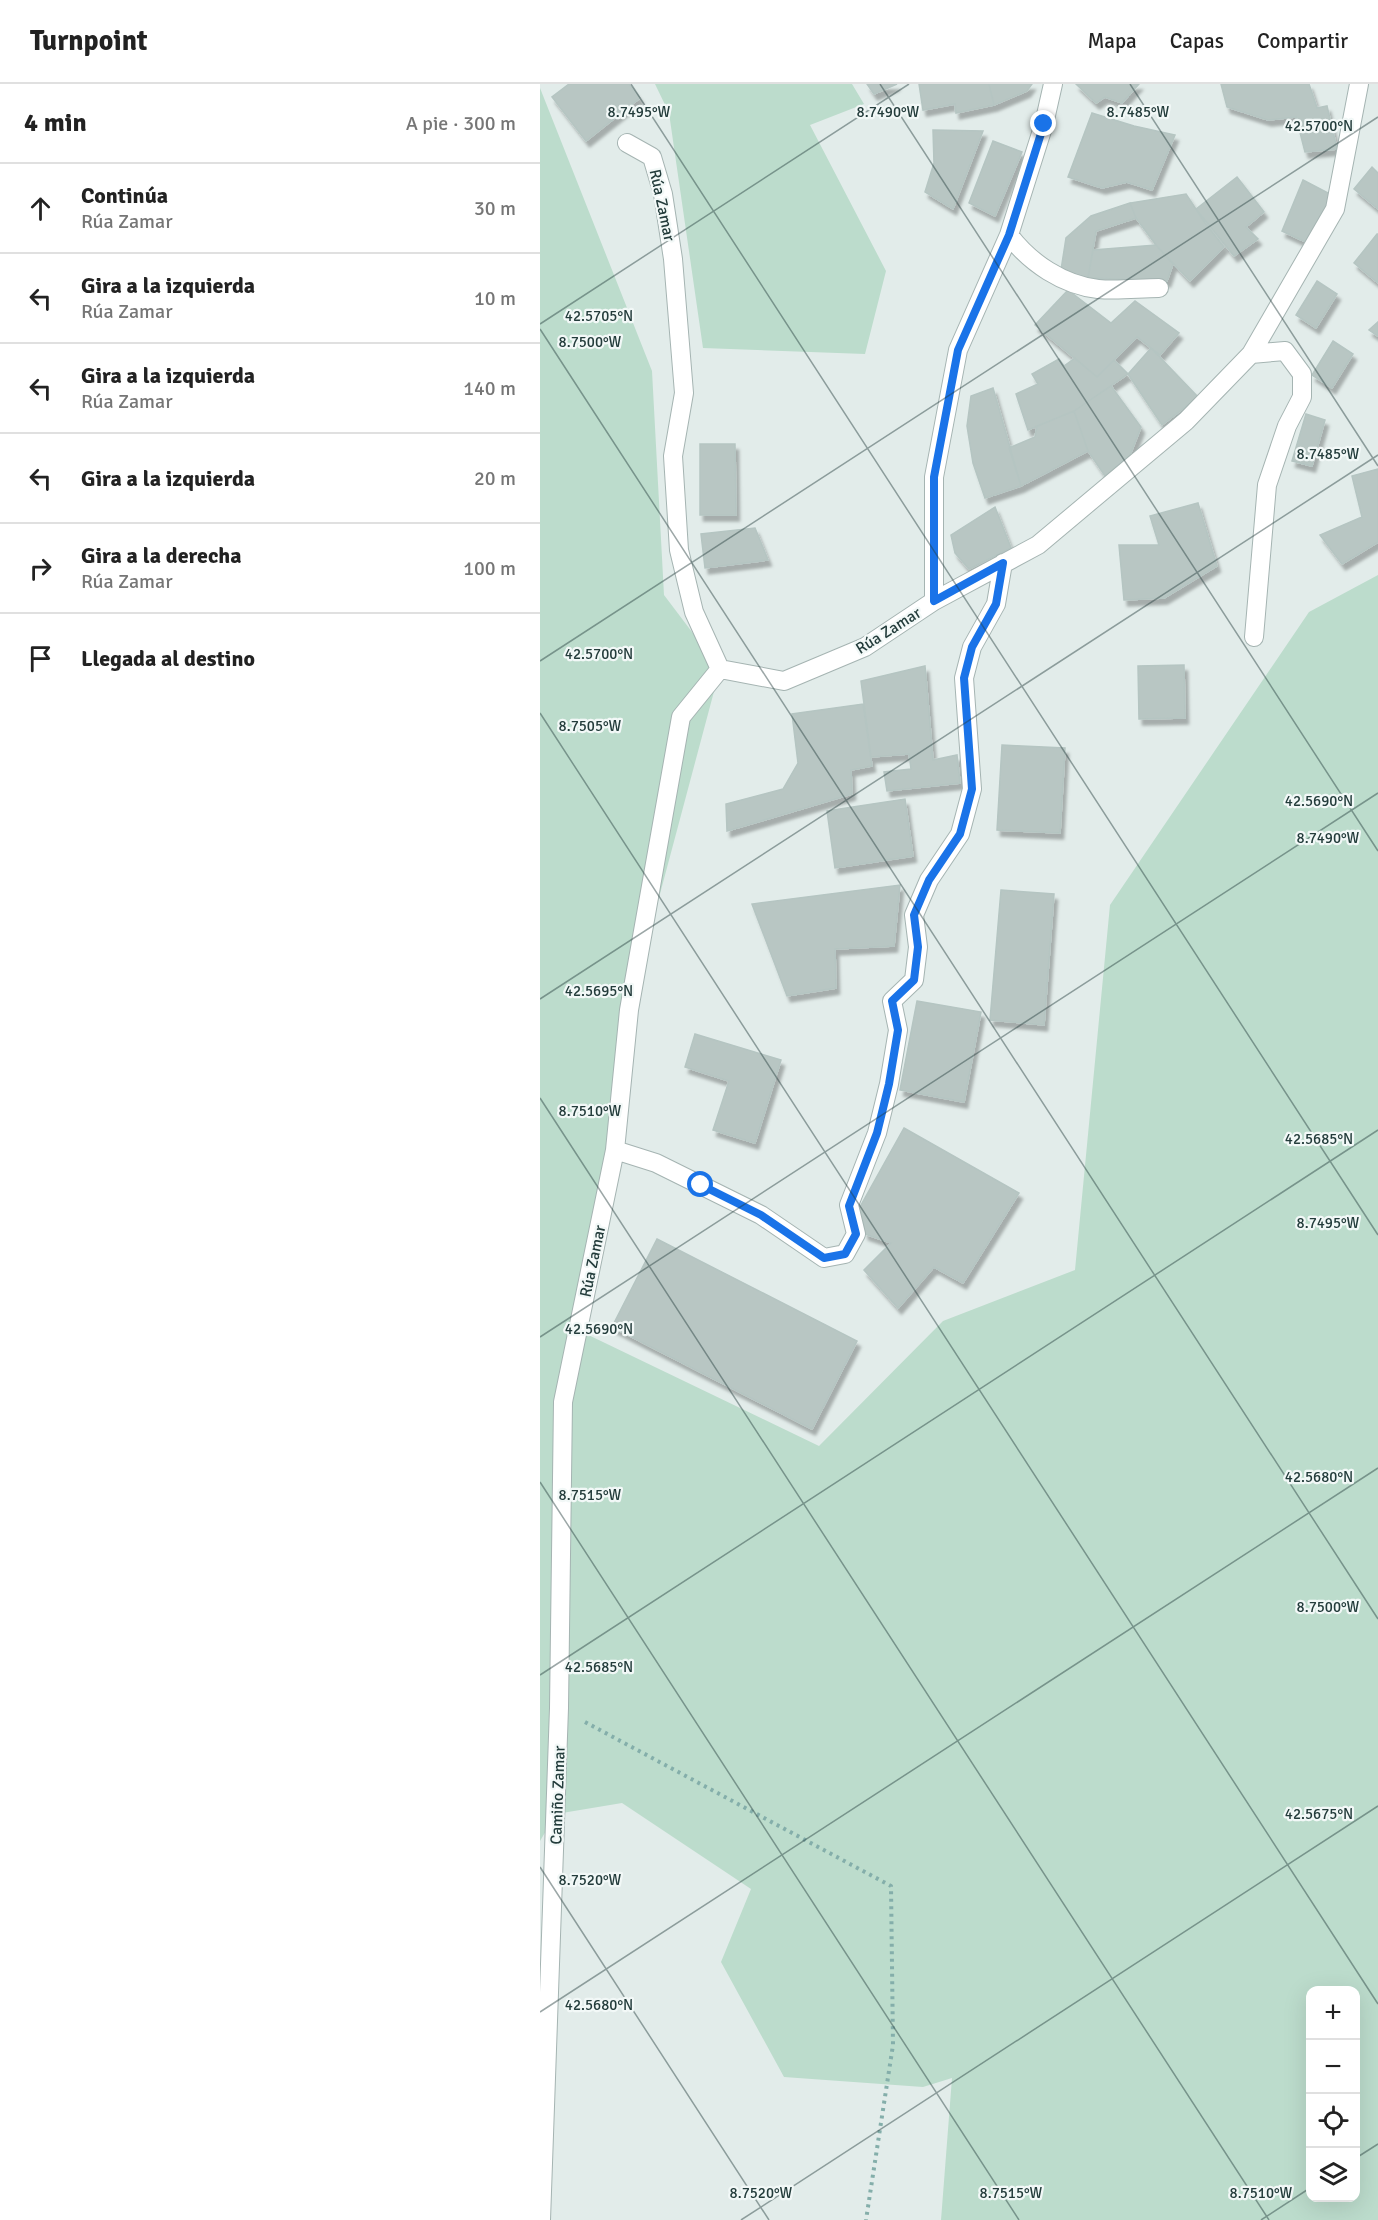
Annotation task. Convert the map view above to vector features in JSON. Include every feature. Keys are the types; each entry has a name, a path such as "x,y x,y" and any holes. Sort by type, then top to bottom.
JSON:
{"street":[{"name":"Rúa Zamar","path":"720,669 784,681 864,647 934,601 934,477 958,350 1009,235 1044,124 1053,84"},
{"path":"934,601 1038,545 1178,428 1251,354 1335,209 1356,87"},
{"name":"Rúa Zamar","path":"627,143 652,157 663,194 674,259 684,393 673,456 679,550 694,612 720,669"},
{"path":"1009,235 1024,255 1061,278 1098,289 1159,288"},
{"path":"1251,354 1285,351 1302,374 1302,397 1287,426 1267,485 1254,638"},
{"path":"615,1150 656,1163 761,1215 824,1258 845,1254 856,1234 849,1206 877,1133 889,1084 898,1030 892,1001 914,980 918,947 914,915 929,880 960,834 972,789 964,678 972,647 996,604 1003,563"},
{"name":"Rúa Zamar","path":"562,1443 563,1402 615,1150 629,1010 681,717 720,669"},
{"name":"Camiño Zamar","path":"540,2220 559,1708 562,1443"}],"path":[{"path":"559,1708 891,1886 893,2045 866,2220"}],"green space":[{"path":"655,84 852,84 864,104 810,125 886,271 865,354 703,348 669,113"},
{"path":"540,88 652,371 664,595 720,669 629,1010 578,1330 819,1446 943,1321 1075,1270 1110,905 1309,612 1378,575 1378,2220 941,2220 952,2078 923,2087 784,2077 721,1962 751,1889 622,1803 556,1814 540,1841"}],"building":[{"path":"569,84 629,84 640,98 586,141 552,97"},
{"path":"867,84 897,84 874,94"},
{"path":"919,84 989,84 994,105 956,113 955,104 923,110"},
{"path":"989,84 1032,84 1027,91 994,105"},
{"path":"1076,84 1139,84 1122,103 1105,97 1096,103"},
{"path":"1221,84 1309,84 1317,108 1327,106 1337,149 1305,152 1296,117 1268,120 1227,107"},
{"path":"1092,113 1134,126 1175,135 1152,190 1127,182 1102,188 1068,177"},
{"path":"933,130 983,131 953,209 925,192 934,163"},
{"path":"993,141 1022,152 995,216 969,203"},
{"path":"1372,167 1378,173 1378,209 1354,189"},
{"path":"1237,177 1264,212 1246,227 1258,239 1234,256 1196,209"},
{"path":"1303,180 1332,195 1308,243 1282,231"},
{"path":"1186,194 1224,247 1190,281 1156,245 1136,218 1130,203"},
{"path":"1130,203 1136,218 1096,231 1088,278 1061,270 1066,238 1091,216"},
{"path":"1378,234 1378,283 1354,263"},
{"path":"1156,245 1173,264 1167,281 1088,278 1093,250"},
{"path":"1317,281 1337,294 1316,328 1296,315"},
{"path":"1068,290 1111,323 1135,301 1179,333 1160,355 1137,337 1097,377 1035,325"},
{"path":"1378,322 1378,336 1369,330"},
{"path":"1333,341 1353,354 1332,388 1312,375"},
{"path":"1151,348 1198,397 1162,425 1128,374"},
{"path":"1075,358 1097,377 1114,360 1128,374 1074,411 1028,430 1016,394 1038,384 1032,374 1059,359 1064,366"},
{"path":"1111,386 1141,427 1130,455 1105,476 1088,451 1074,411"},
{"path":"993,388 1021,486 985,498 973,463 967,426 971,396"},
{"path":"1074,411 1088,451 1021,486 1009,448 1035,437 1037,426"},
{"path":"1306,414 1325,420 1312,466 1292,461"},
{"path":"700,444 735,444 736,515 700,515"},
{"path":"1378,469 1378,542 1342,564 1320,535 1362,517 1352,476"},
{"path":"1198,503 1217,566 1164,598 1124,600 1119,545 1159,545 1150,516"},
{"path":"995,507 1011,548 969,569 955,553 951,535"},
{"path":"755,528 768,560 705,568 701,534"},
{"path":"1184,665 1185,718 1139,719 1138,666"},
{"path":"925,666 933,760 957,755 960,783 887,791 884,772 911,769 909,754 871,757 861,681"},
{"path":"863,704 872,766 851,770 852,794 727,831 726,804 783,789 798,763 792,714"},
{"path":"1002,745 1065,748 1060,833 997,830"},
{"path":"905,799 913,856 835,868 827,811"},
{"path":"900,885 894,946 835,949 836,988 787,996 752,904"},
{"path":"1001,890 1054,894 1044,1025 990,1020"},
{"path":"917,1001 981,1012 964,1102 900,1090"},
{"path":"695,1034 781,1060 755,1143 713,1130 729,1081 685,1067"},
{"path":"904,1128 1019,1193 963,1283 934,1267 898,1308 864,1270 891,1243 865,1234 860,1207"},
{"path":"657,1239 857,1341 812,1429 612,1327"}],"route":[{"path":"701,1185 761,1215 824,1258 845,1254 856,1234 849,1206 877,1133 889,1084 898,1030 892,1001 914,980 918,947 914,915 929,880 960,834 972,789 966,736 964,678 972,647 996,604 1003,563 934,601 934,477 958,350 1009,235 1044,124"}]}
